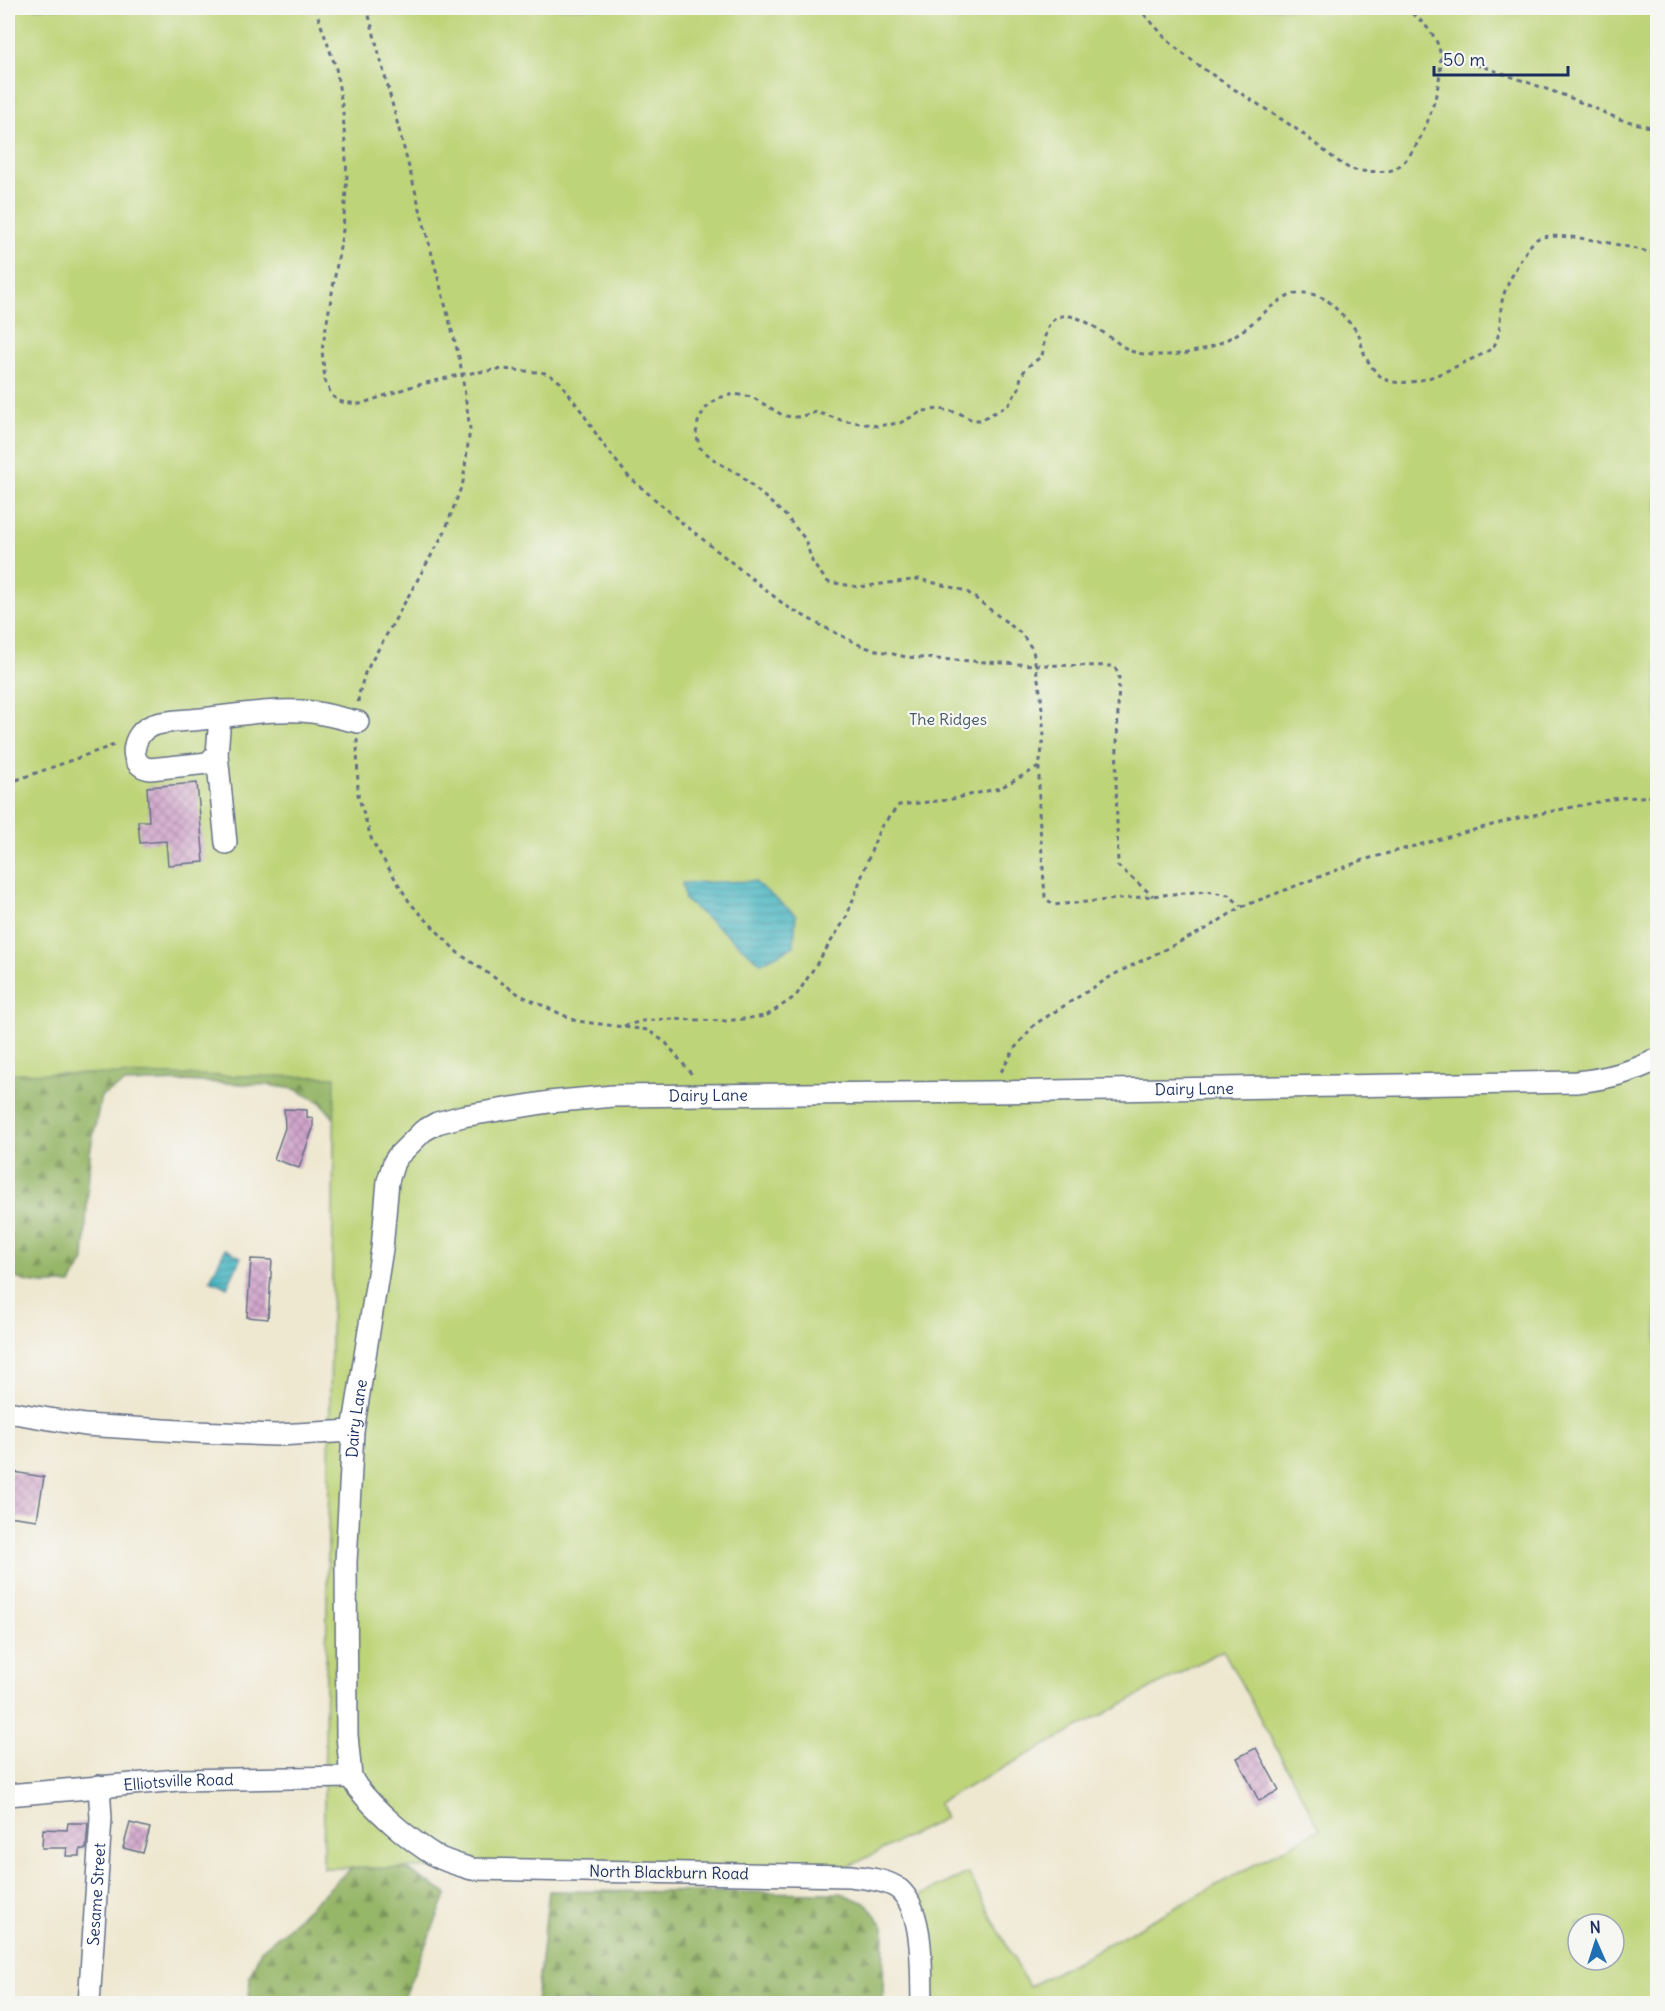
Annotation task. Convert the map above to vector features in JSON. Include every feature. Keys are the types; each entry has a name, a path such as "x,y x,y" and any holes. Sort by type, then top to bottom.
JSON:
{"street":[{"path":"217,754 208,763 143,768 136,762 133,752 138,736 152,726 273,712 312,712 358,722"},
{"path":"220,717 217,754 226,843"},
{"name":"Dairy Lane","path":"351,1777 347,1735 346,1563 353,1431 379,1271 388,1181 394,1162 423,1131 437,1123 549,1102 613,1096 1576,1082 1613,1077 1658,1059"},
{"path":"14,1413 85,1425 196,1432 277,1435 353,1431"},
{"name":"Elliotsville Road","path":"8,1795 99,1786 211,1779 351,1777"},
{"name":"North Blackburn Road","path":"351,1777 365,1797 406,1834 435,1855 451,1863 472,1869 850,1876 879,1881 896,1887 908,1901 916,1922 922,2004"},
{"name":"Sesame Street","path":"89,2004 101,1818 99,1786"}],"path":[{"path":"315,8 336,68 343,112 347,176 343,230 322,350 323,366 332,396 342,402 360,404 410,387 463,374 503,369 553,376 560,382 628,476 786,606 820,625 864,646 906,657 1035,665 1114,666 1119,675 1116,781 1118,866 1153,896"},
{"path":"367,8 463,374 470,429 463,482 445,531 365,673 359,694 358,795 372,841 410,903 458,953 520,995 576,1021 648,1030 666,1043 707,1094"},
{"path":"1138,8 1180,52 1295,128 1350,168 1390,171 1405,162 1417,146 1430,114 1438,83 1439,47 1423,23 1404,8"},
{"path":"1440,56 1484,67 1566,96 1619,119 1658,129"},
{"path":"1241,907 1229,895 1206,891 1053,905 1045,897 1039,812 1039,767 1044,737 1041,697 1033,650 1022,634 966,591 919,579 859,587 828,582 813,564 805,538 786,516 739,474 717,462 700,447 696,434 698,422 705,409 718,398 734,394 752,397 784,416 800,417 816,412 841,420 877,426 900,423 923,411 940,410 959,413 972,420 981,420 1008,405 1020,387 1021,376 1027,367 1042,356 1049,326 1057,318 1069,315 1089,322 1133,352 1156,356 1179,355 1212,348 1241,332 1277,303 1290,296 1305,293 1327,300 1359,334 1370,364 1381,375 1392,382 1424,380 1446,373 1481,355 1495,344 1502,315 1503,297 1526,250 1538,238 1554,236 1580,238 1658,255"},
{"path":"8,783 138,736"},
{"path":"624,1026 642,1021 667,1019 726,1021 765,1016 796,996 846,918 880,828 899,805 948,800 1000,788 1039,767"},
{"path":"990,1092 1014,1049 1035,1024 1115,974 1206,929 1241,907 1363,860 1518,818 1618,798 1658,796"}],"green space":[{"name":"The Ridges","path":"8,8 1657,8 1657,2003 919,2003 919,1896 968,1873 1029,1987 1320,1829 1223,1650 938,1803 945,1818 846,1868 323,1868 335,1077 8,1073"},
{"path":"8,1067 364,1070 339,1124 320,1102 295,1089 267,1085 183,1081 125,1083 101,1096 90,1152 84,1260 71,1284 55,1284 30,1282 8,1273"},
{"path":"372,1848 447,1894 401,2003 249,2004 250,1975 261,1950"},
{"path":"549,1891 841,1893 867,1904 884,1927 883,2003 536,2003"}],"water":[{"path":"754,881 796,915 794,946 761,963 685,900 682,883"},
{"path":"225,1249 241,1257 227,1287 210,1280"}],"building":[{"path":"197,783 204,862 168,865 166,841 140,843 138,821 149,821 147,787"},
{"path":"284,1109 307,1110 307,1117 313,1118 313,1128 299,1168 274,1159 285,1128"},
{"path":"251,1259 272,1260 268,1319 247,1317"},
{"path":"8,1471 44,1477 37,1520 8,1516"},
{"path":"1256,1748 1279,1790 1259,1801 1237,1758"},
{"path":"68,1823 88,1823 86,1849 80,1849 80,1856 66,1856 67,1848 42,1848 43,1829 67,1830"},
{"path":"130,1823 150,1828 143,1853 123,1848"}]}
